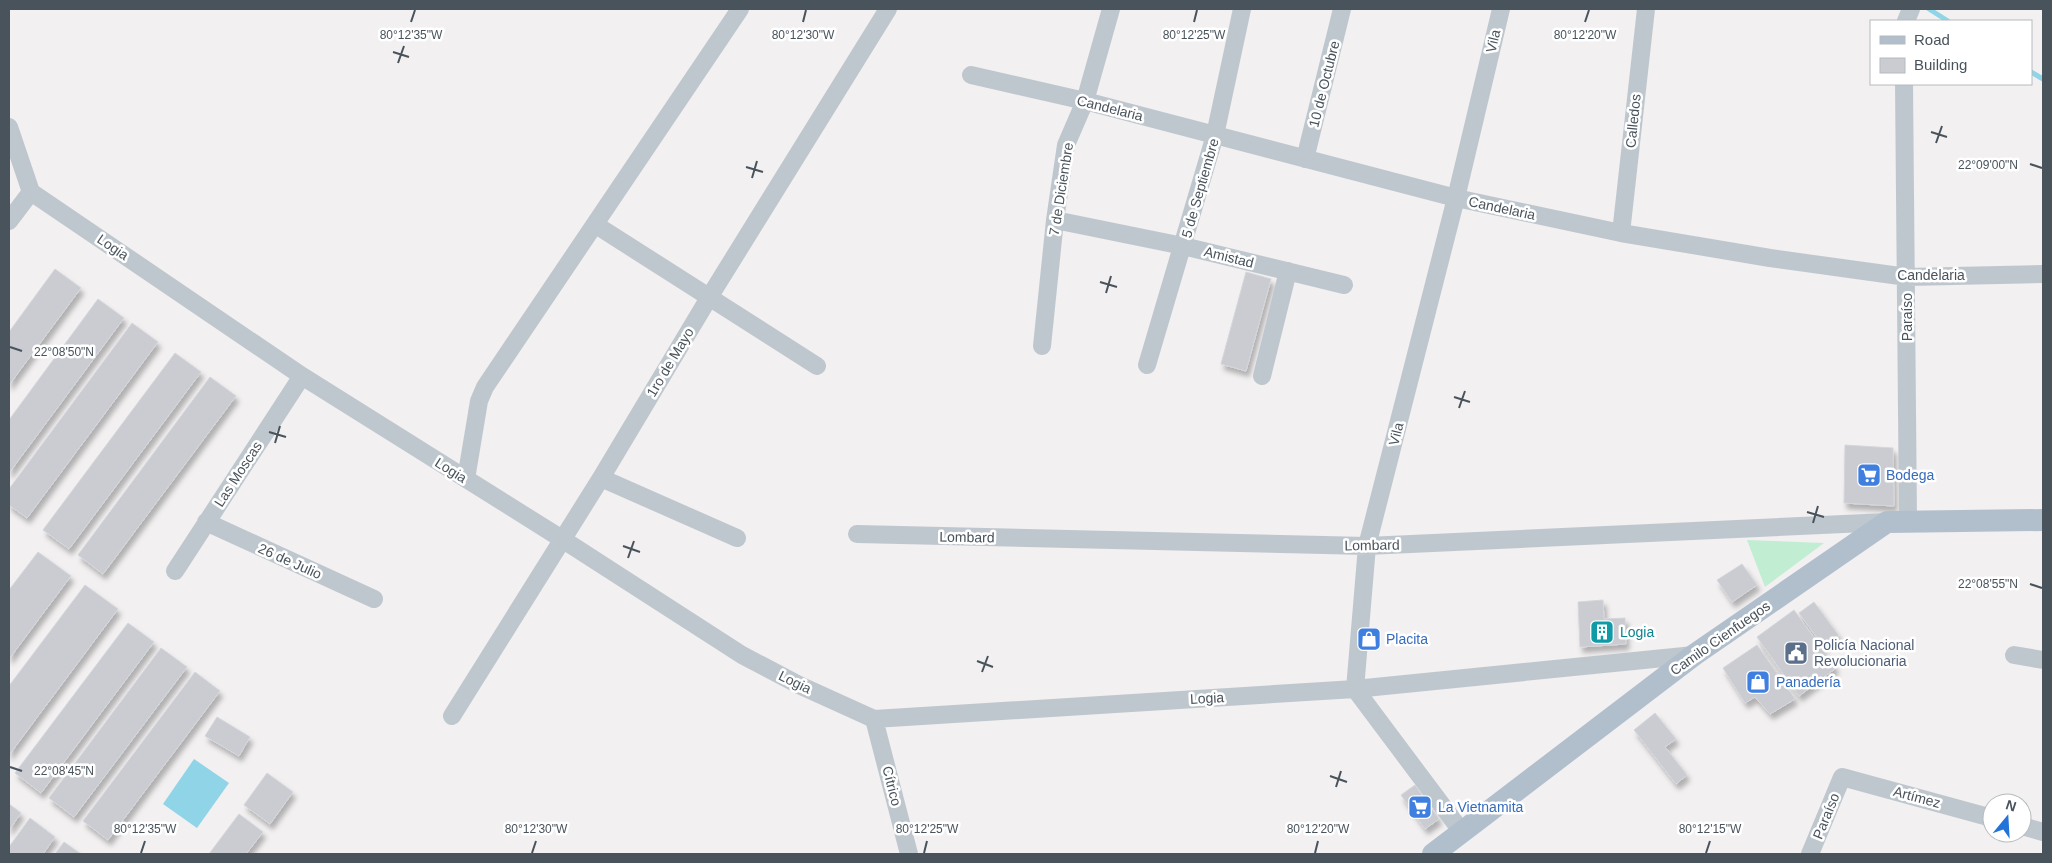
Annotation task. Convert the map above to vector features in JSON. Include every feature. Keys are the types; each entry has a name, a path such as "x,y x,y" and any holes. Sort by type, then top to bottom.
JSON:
{"main road":[{"path":"1897,521 2043,520"},
{"name":"Camilo Cienfuegos","path":"1433,854 1694,655 1897,521"}],"street":[{"path":"466,479 479,401 485,387 740,9"},
{"name":"1ro de Mayo","path":"452,716 601,478 710,296 888,9"},
{"name":"7 de Diciembre","path":"1042,346 1055,220 1066,145 1085,101 1111,9"},
{"name":"5 de Septiembre","path":"1147,366 1215,136 1242,9"},
{"name":"10 de Octubre","path":"1305,159 1342,9"},
{"name":"Vila","path":"1355,689 1368,546 1456,198 1501,9"},
{"name":"Calledos","path":"1621,233 1646,9"},
{"name":"Candelaria","path":"971,75 1085,101 1456,198 1621,233 1770,258 1907,277 2043,274"},
{"name":"Paraíso","path":"1897,521 1907,277 1904,85"},
{"path":"9,127 31,192 9,222"},
{"name":"Logia","path":"31,192 302,376 562,539 742,655 800,685 874,719 1355,689 1694,655"},
{"name":"Amistad","path":"1055,220 1183,246 1344,285"},
{"path":"596,225 817,366"},
{"path":"1262,376 1288,271"},
{"name":"Las Moscas","path":"174,571 302,376"},
{"path":"601,478 737,538"},
{"name":"Lombard","path":"857,534 1368,546 1897,521"},
{"name":"26 de Julio","path":"206,522 374,599"},
{"path":"2014,655 2043,660"},
{"path":"1355,689 1462,832"},
{"name":"Cítrico","path":"874,719 909,854"},
{"name":"Paraíso","path":"1810,854 1842,777"},
{"name":"Artímez","path":"1842,777 1982,815"}],"green space":[{"path":"1747,540 1824,543 1765,587"}],"water":[{"path":"194,759 229,783 197,828 163,804"}],"building":[{"path":"55,269 81,288 9,385 9,332"},
{"path":"1246,272 1271,279 1246,371 1221,364"},
{"path":"98,299 124,318 9,473 9,420"},
{"path":"132,323 158,342 27,518 9,505 9,489"},
{"path":"175,353 201,372 69,549 43,530"},
{"path":"210,377 236,396 103,574 78,555"},
{"name":"Bodega","path":"1845,445 1893,448 1894,506 1844,503"},
{"path":"38,552 71,576 9,659 9,590"},
{"path":"1742,564 1757,585 1732,602 1717,580"},
{"path":"85,585 118,609 9,755 9,686"},
{"name":"Logia","path":"1603,600 1604,619 1625,618 1626,644 1580,647 1578,602"},
{"path":"1814,602 1839,636 1823,646 1799,613"},
{"name":"Policía Nacional Revolucionaria","path":"1794,610 1836,668 1799,696 1757,637"},
{"path":"128,623 154,642 41,793 15,773"},
{"name":"Panadería","path":"1757,645 1795,699 1770,714 1755,697 1745,703 1723,668"},
{"path":"161,648 187,667 74,817 49,798"},
{"path":"195,672 220,691 108,840 83,821"},
{"path":"1655,713 1676,739 1665,747 1687,775 1676,784 1634,730"},
{"path":"217,717 250,737 239,756 205,736"},
{"path":"267,773 293,792 270,824 244,805"},
{"name":"La Vietnamita","path":"1415,785 1439,819 1425,829 1401,795"},
{"path":"9,804 21,813 9,830"},
{"path":"239,814 263,832 246,854 209,854"},
{"path":"30,818 55,837 43,854 9,854 9,847"},
{"path":"64,842 81,854 55,854"}],"waterway":[{"path":"1929,9 1946,20"},
{"path":"2032,73 2043,79"}],"place":[{"name":"Bodega","path":"1869,475"},
{"name":"Logia","path":"1602,632"},
{"name":"Placita","path":"1369,639"},
{"name":"Policía Nacional Revolucionaria","path":"1796,653"},
{"name":"Panadería","path":"1758,682"},
{"name":"La Vietnamita","path":"1420,807"}]}
